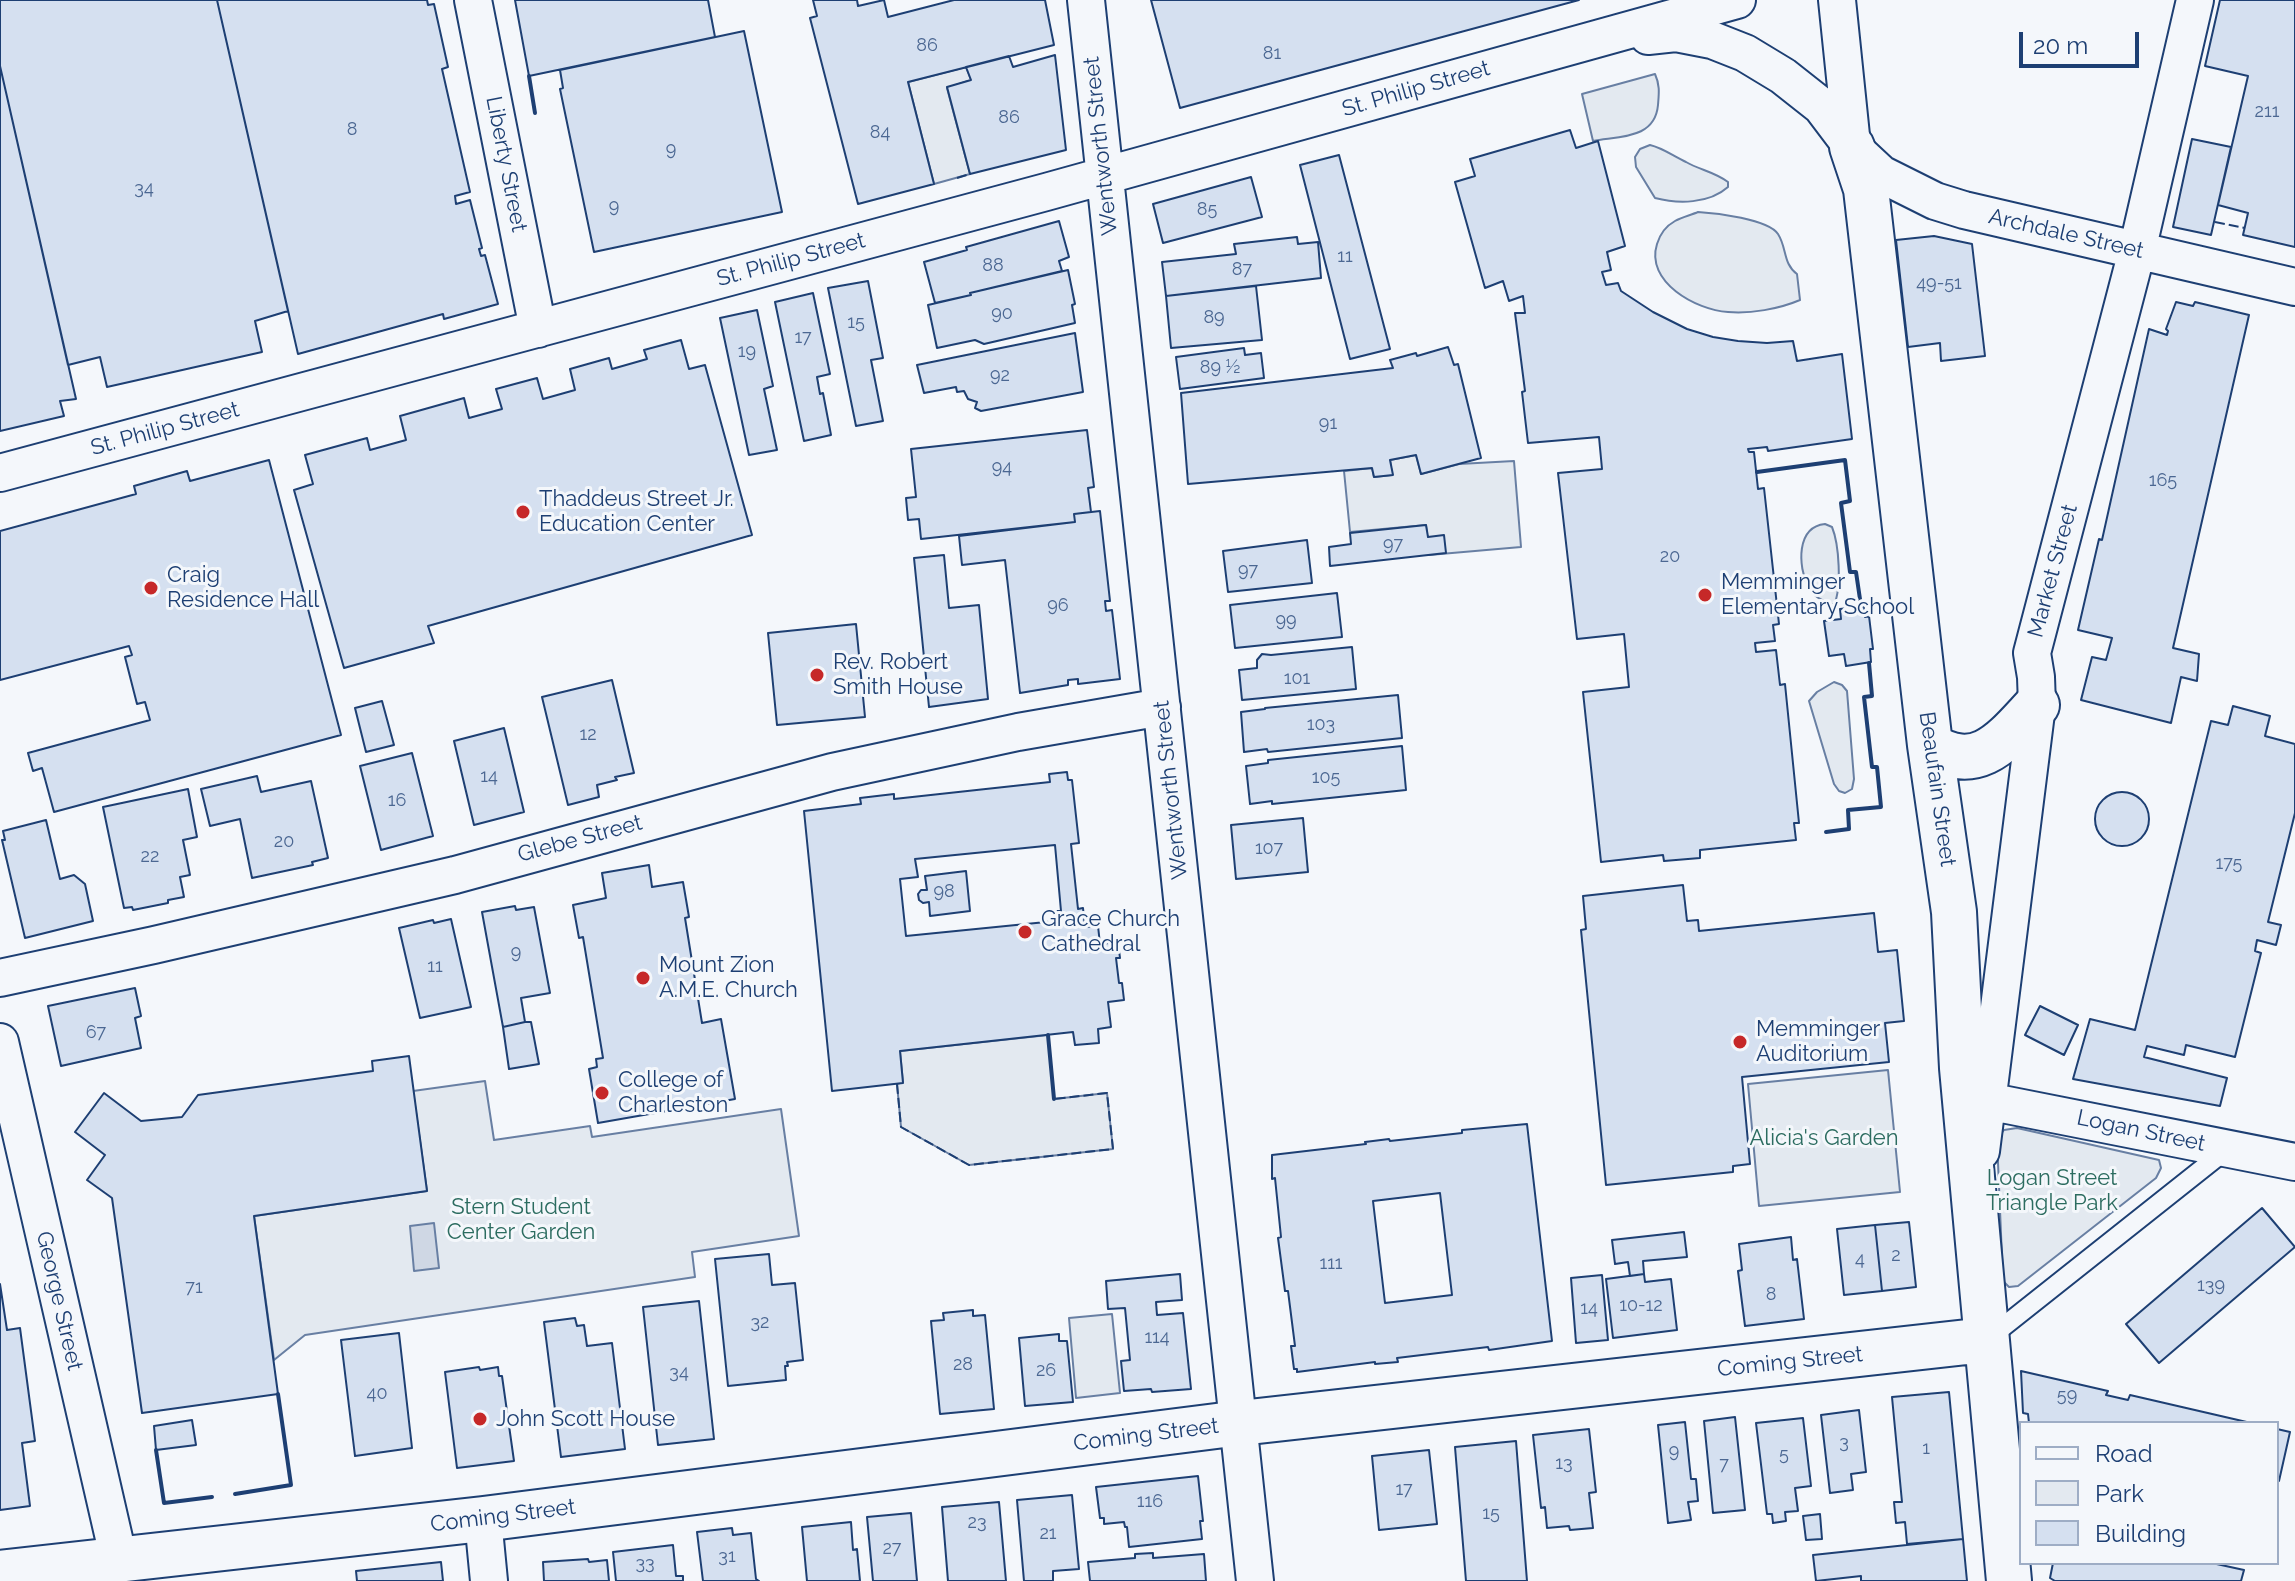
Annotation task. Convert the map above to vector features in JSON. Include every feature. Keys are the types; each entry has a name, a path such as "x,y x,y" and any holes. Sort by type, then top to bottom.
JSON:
{"street":[{"name":"Liberty Street","path":"473,0 538,329"},
{"name":"Wentworth Street","path":"1086,0 1255,1581"},
{"name":"St. Philip Street","path":"0,473 1104,175 1737,0"},
{"name":"Beaufain Street","path":"1837,0 1852,147 1868,202 1930,745 1954,912 1962,1068 2009,1581"},
{"name":"Market Street","path":"1976,1200 2037,705 2032,653 2137,251 2195,0"},
{"name":"St. Philip Street","path":"1581,43 1676,33 1734,48 1783,76 1821,106 1852,147"},
{"name":"Archdale Street","path":"1852,147 1881,174 1935,201 2295,287"},
{"path":"1930,745 1955,758 1983,754 2011,732 2037,705"},
{"name":"Glebe Street","path":"0,978 455,875 832,772 1018,732 1162,707"},
{"name":"George Street","path":"0,1042 119,1560"},
{"name":"Logan Street","path":"1987,1101 2295,1162"},
{"name":"Coming Street","path":"0,1573 483,1519 1240,1423 1985,1340"},
{"path":"483,1519 489,1581"}],"lane":[{"path":"1985,1340 2228,1149"}],"green space":[{"path":"966,67 971,80 947,88 970,174 934,184 908,82"},
{"path":"1655,74 1658,105 1650,124 1634,134 1593,141 1582,94"},
{"path":"1650,145 1718,176 1728,182 1728,187 1703,200 1655,198 1636,167 1635,157 1640,149"},
{"path":"1698,212 1764,224 1778,234 1789,266 1797,274 1800,300 1764,310 1728,312 1702,306 1676,292 1659,270 1655,258 1657,244 1669,225"},
{"path":"1416,455 1421,474 1459,464 1514,461 1521,547 1429,555 1426,525 1350,532 1344,471 1372,468 1374,477 1392,475 1390,460"},
{"path":"1825,524 1832,527 1838,554 1839,577 1834,605 1810,590 1802,569 1804,540 1809,532"},
{"path":"1834,682 1847,691 1854,779 1852,789 1845,793 1834,784 1809,701"},
{"path":"1048,1035 1054,1099 1107,1093 1113,1149 969,1165 901,1127 897,1084 903,1082 900,1051"},
{"name":"Alicia's Garden","path":"1888,1070 1900,1192 1759,1206 1748,1084"},
{"name":"Stern Student Center Garden","path":"485,1081 494,1140 590,1126 592,1137 781,1109 799,1236 692,1252 695,1277 305,1335 274,1360 254,1216 427,1191 413,1091"},
{"name":"Logan Street Triangle Park","path":"2017,1128 2159,1160 2161,1168 2156,1178 2018,1286 2009,1287 2003,1281 1997,1139 2004,1130"},
{"path":"1112,1314 1120,1393 1076,1398 1069,1318"}],"shaded area":[{"path":"434,1223 439,1268 414,1271 410,1226"}],"building":[{"path":"0,0 217,0 288,311 255,321 262,352 107,387 100,357 68,365 0,66"},
{"path":"217,0 427,0 428,5 434,4 448,67 442,69 470,192 455,196 456,204 470,200 482,248 479,249 481,256 485,255 498,304 444,319 443,314 298,354"},
{"path":"515,0 708,0 715,37 529,76"},
{"path":"813,0 857,0 858,6 884,0 888,17 954,0 1045,0 1054,45 908,82 934,184 858,204 810,18 817,16"},
{"path":"1151,0 1579,0 1180,108"},
{"path":"2220,0 2295,0 2295,247 2243,235 2248,213 2218,205 2248,76 2205,66"},
{"path":"744,31 782,212 594,252 560,89 563,88 560,70"},
{"path":"1055,55 1066,150 970,174 947,87 971,80 966,67 1009,56 1013,67"},
{"path":"0,66 76,399 60,401 64,416 0,431"},
{"path":"1570,130 1576,148 1598,141 1625,246 1607,252 1611,270 1602,272 1606,285 1618,283 1621,291 1653,312 1687,329 1713,337 1767,343 1793,341 1797,361 1842,354 1852,439 1768,451 1767,447 1748,449 1754,452 1758,489 1764,488 1779,624 1773,625 1775,641 1755,643 1756,652 1776,650 1780,685 1785,684 1799,823 1794,823 1796,840 1700,850 1700,858 1664,861 1663,855 1601,862 1583,692 1629,687 1624,634 1577,639 1558,473 1602,469 1599,437 1528,443 1515,313 1525,313 1523,296 1509,301 1503,281 1485,288 1455,182 1475,176 1470,159"},
{"path":"2192,139 2231,147 2211,235 2173,227"},
{"path":"1339,155 1390,349 1350,359 1300,165"},
{"path":"1251,177 1262,217 1163,243 1153,204"},
{"path":"1059,221 1069,257 1059,261 1062,271 935,303 924,262"},
{"path":"1934,236 1972,244 1985,356 1941,361 1940,343 1908,347 1896,240"},
{"path":"1297,237 1298,244 1318,242 1321,278 1166,296 1162,262 1236,254 1234,244"},
{"path":"1068,270 1075,304 1072,305 1075,323 984,344 975,340 937,348 928,305"},
{"path":"868,281 883,358 871,360 883,421 856,426 828,288"},
{"path":"1256,286 1262,340 1171,348 1166,296"},
{"path":"813,293 830,374 817,377 831,435 804,441 775,302"},
{"path":"2176,302 2193,306 2195,302 2249,315 2173,648 2199,654 2197,681 2181,677 2171,723 2081,700 2092,657 2106,660 2112,638 2078,630 2099,539 2102,540 2149,329 2167,335 2166,329"},
{"path":"757,310 773,386 764,389 777,450 749,455 720,318"},
{"path":"1075,333 1083,392 981,411 975,408 977,402 968,399 964,391 957,392 956,387 924,393 917,365"},
{"name":"Thaddeus Street Jr. Education Center","path":"681,340 689,369 705,365 752,535 428,626 434,643 344,668 294,490 313,484 305,455 367,438 370,450 406,440 400,416 464,398 469,418 502,409 496,389 537,378 543,399 575,390 570,369 609,358 612,369 647,359 644,350"},
{"path":"1448,347 1454,365 1458,364 1481,458 1421,474 1416,455 1390,460 1393,475 1374,477 1372,468 1188,484 1181,393 1393,368 1390,360"},
{"path":"1244,348 1245,355 1261,353 1264,378 1180,389 1176,357"},
{"path":"1087,430 1094,487 1088,488 1091,512 1074,514 1075,522 921,539 919,519 908,520 906,498 916,497 911,449"},
{"name":"Craig Residence Hall","path":"269,460 341,735 54,812 42,768 33,771 28,753 150,720 145,702 137,704 125,657 132,655 129,646 0,680 0,531 136,494 134,486 187,471 190,481"},
{"path":"1100,511 1110,601 1105,601 1106,611 1112,610 1120,679 1078,684 1078,679 1068,680 1068,685 1020,693 1005,560 962,565 959,536 1075,522 1074,514"},
{"path":"1426,525 1428,537 1444,535 1446,553 1330,566 1329,547 1351,544 1350,533"},
{"path":"1307,540 1312,583 1228,592 1223,551"},
{"path":"944,555 949,608 979,605 988,699 929,707 914,558"},
{"path":"1337,593 1342,637 1235,648 1230,605"},
{"path":"1864,606 1865,617 1869,616 1873,649 1870,649 1871,662 1846,666 1844,654 1829,656 1824,621 1841,619 1840,609"},
{"name":"Rev. Robert Smith House","path":"856,624 865,717 777,725 768,633"},
{"path":"1352,647 1356,689 1242,700 1239,670 1257,668 1257,660 1262,654"},
{"path":"612,680 634,773 597,785 599,797 568,805 542,697"},
{"path":"1398,695 1402,738 1244,752 1241,712"},
{"path":"382,701 394,745 366,752 355,708"},
{"path":"2233,706 2270,716 2265,736 2295,744 2295,813 2268,922 2281,925 2276,945 2257,940 2255,951 2261,953 2235,1057 2186,1045 2184,1055 2147,1046 2144,1057 2227,1078 2220,1106 2073,1079 2090,1019 2135,1030 2211,721 2228,725"},
{"path":"504,728 524,812 474,825 454,741"},
{"path":"1402,746 1406,790 1250,804 1246,766 1268,763 1268,760"},
{"path":"412,753 433,836 381,850 360,766"},
{"name":"Grace Church Cathedral","path":"1067,772 1068,780 1072,780 1079,843 1071,844 1078,909 1083,908 1085,927 1098,926 1100,944 1118,942 1120,958 1116,958 1124,1000 1108,1002 1111,1027 1098,1029 1099,1043 1075,1045 1073,1032 900,1051 903,1083 832,1091 804,811 861,804 860,798 894,794 894,799 1050,782 1049,774","holes":["1055,845 1061,911 1056,911 1056,921 906,936 900,879 918,877 915,859"]},
{"path":"257,776 261,792 311,781 328,858 312,862 313,865 252,878 240,819 210,826 201,789"},
{"path":"188,789 197,837 183,840 190,875 180,877 184,897 133,910 132,907 124,908 103,807"},
{"path":"2122,792 2141,800 2149,819 2141,838 2122,846 2103,838 2095,819 2103,800"},
{"path":"1303,818 1308,872 1236,879 1231,825"},
{"path":"46,820 60,879 74,875 85,884 93,921 25,938 2,840 5,840 3,831"},
{"name":"Mount Zion A.M.E. Church","path":"649,865 652,887 683,882 689,917 685,918 702,1023 721,1019 735,1099 598,1123 589,1069 597,1067 596,1059 603,1058 583,937 579,938 573,905 606,898 602,873"},
{"path":"966,871 970,911 930,916 929,902 923,903 918,894 921,890 927,890 925,876"},
{"name":"Memminger Auditorium","path":"1683,885 1687,921 1698,920 1699,931 1874,913 1878,952 1897,950 1904,1021 1885,1023 1889,1062 1742,1077 1750,1164 1733,1166 1733,1172 1606,1185 1581,930 1586,929 1583,896"},
{"path":"515,906 516,910 534,907 550,993 521,998 525,1022 503,1027 482,912"},
{"path":"451,919 471,1007 420,1018 399,928"},
{"path":"135,988 141,1016 135,1018 141,1048 61,1066 48,1006"},
{"path":"2040,1006 2078,1025 2064,1055 2025,1035"},
{"path":"531,1022 539,1064 509,1069 503,1027"},
{"path":"409,1056 427,1191 254,1216 278,1394 142,1413 112,1198 87,1180 105,1155 75,1132 104,1093 141,1121 182,1117 198,1095 373,1071 372,1061"},
{"path":"1527,1124 1552,1341 1297,1372 1294,1369 1291,1346 1295,1346 1278,1238 1281,1237 1275,1178 1272,1179 1272,1155 1389,1139 1462,1133 1462,1130","holes":["1440,1193 1452,1295 1385,1303 1373,1201"]},
{"path":"2262,1208 2295,1247 2159,1363 2126,1324"},
{"path":"1909,1222 1916,1287 1882,1291 1875,1225"},
{"path":"1875,1225 1882,1291 1844,1295 1837,1229"},
{"path":"1684,1232 1687,1257 1643,1261 1644,1274 1630,1276 1628,1262 1615,1264 1612,1240"},
{"path":"1791,1237 1793,1260 1797,1259 1804,1319 1745,1326 1738,1271 1742,1270 1739,1244"},
{"path":"769,1254 772,1285 795,1283 803,1360 787,1362 786,1380 728,1386 715,1259"},
{"path":"1180,1274 1182,1300 1156,1302 1157,1315 1183,1313 1191,1389 1124,1391 1121,1361 1130,1360 1125,1308 1108,1309 1106,1281"},
{"path":"1644,1274 1645,1282 1671,1279 1677,1330 1613,1338 1606,1279"},
{"path":"1602,1275 1608,1340 1576,1343 1571,1278"},
{"path":"0,1284 7,1330 20,1328 35,1441 22,1443 30,1506 0,1510"},
{"path":"699,1301 714,1439 658,1445 643,1307"},
{"path":"973,1310 973,1316 985,1315 994,1409 940,1414 931,1321 944,1320 943,1313"},
{"path":"575,1318 577,1326 584,1325 587,1346 612,1343 625,1449 561,1457 544,1322"},
{"path":"399,1333 412,1448 355,1456 341,1340"},
{"path":"1059,1334 1059,1341 1067,1341 1073,1402 1025,1406 1019,1338"},
{"name":"John Scott House","path":"479,1367 480,1370 498,1367 499,1376 502,1376 514,1461 457,1468 445,1372"},
{"path":"2021,1371 2108,1391 2106,1395 2128,1400 2130,1395 2242,1421 2029,1421 2028,1414 2023,1413"},
{"path":"1949,1392 1963,1539 1907,1544 1905,1522 1896,1523 1894,1502 1902,1502 1892,1397"},
{"path":"1859,1410 1866,1472 1851,1474 1853,1490 1830,1493 1821,1415"},
{"path":"1735,1417 1745,1510 1713,1513 1704,1421"},
{"path":"1803,1418 1811,1486 1795,1488 1798,1511 1785,1512 1786,1521 1773,1523 1772,1514 1767,1514 1756,1423"},
{"path":"192,1420 196,1445 156,1450 154,1426"},
{"path":"1685,1422 1691,1479 1696,1479 1698,1501 1688,1502 1691,1520 1668,1523 1658,1425"},
{"path":"1589,1429 1596,1492 1589,1493 1593,1528 1547,1528 1545,1507 1541,1508 1533,1435"},
{"path":"2279,1429 2290,1432 2279,1481"},
{"path":"1516,1441 1527,1581 1466,1581 1455,1447"},
{"path":"1429,1450 1437,1524 1379,1530 1372,1456"},
{"path":"1198,1476 1202,1539 1129,1547 1124,1522 1104,1524 1104,1518 1100,1518 1096,1487"},
{"path":"1072,1495 1079,1569 1053,1571 1053,1581 1024,1581 1017,1500"},
{"path":"999,1502 1006,1581 948,1581 942,1507"},
{"path":"911,1513 917,1581 873,1581 867,1517"},
{"path":"1820,1514 1822,1539 1806,1540 1803,1516"},
{"path":"851,1522 860,1581 807,1581 802,1527"},
{"path":"732,1528 733,1535 751,1533 756,1579 759,1581 703,1581 697,1532"},
{"path":"1963,1539 1967,1581 1861,1581 1861,1576 1816,1581 1813,1555"},
{"path":"673,1545 676,1576 683,1576 683,1581 616,1581 613,1552"},
{"path":"1153,1553 1153,1558 1204,1554 1206,1581 1090,1581 1088,1562 1135,1558 1135,1554"},
{"path":"588,1559 589,1562 607,1560 609,1581 544,1581 543,1562"},
{"path":"441,1562 443,1581 357,1581 356,1571"},
{"path":"2053,1565 2221,1565 2244,1570 2241,1581 2055,1581 2050,1578"}],"fence":[{"path":"957,178 970,174"},
{"path":"2215,222 2245,228"},
{"path":"897,1084 901,1127 969,1165 1113,1149 1107,1093 1054,1099"}],"wall":[{"path":"529,76 535,113"},
{"path":"1757,472 1845,460 1850,501 1841,503 1850,572 1856,572 1861,606"},
{"path":"1826,832 1849,829 1848,810 1881,807 1877,767 1872,767 1864,697 1872,696 1869,663"},
{"path":"1048,1035 1054,1099"},
{"path":"235,1494 291,1485 278,1394"},
{"path":"156,1450 164,1503 212,1497"}],"place":[{"name":"Thaddeus Street Jr. Education Center","path":"523,512"},
{"name":"Craig Residence Hall","path":"151,588"},
{"name":"Memminger Elementary School","path":"1705,595"},
{"name":"Rev. Robert Smith House","path":"817,675"},
{"name":"Grace Church Cathedral","path":"1025,932"},
{"name":"Mount Zion A.M.E. Church","path":"643,978"},
{"name":"Memminger Auditorium","path":"1740,1042"},
{"name":"College of Charleston","path":"602,1093"},
{"name":"John Scott House","path":"480,1419"}]}
